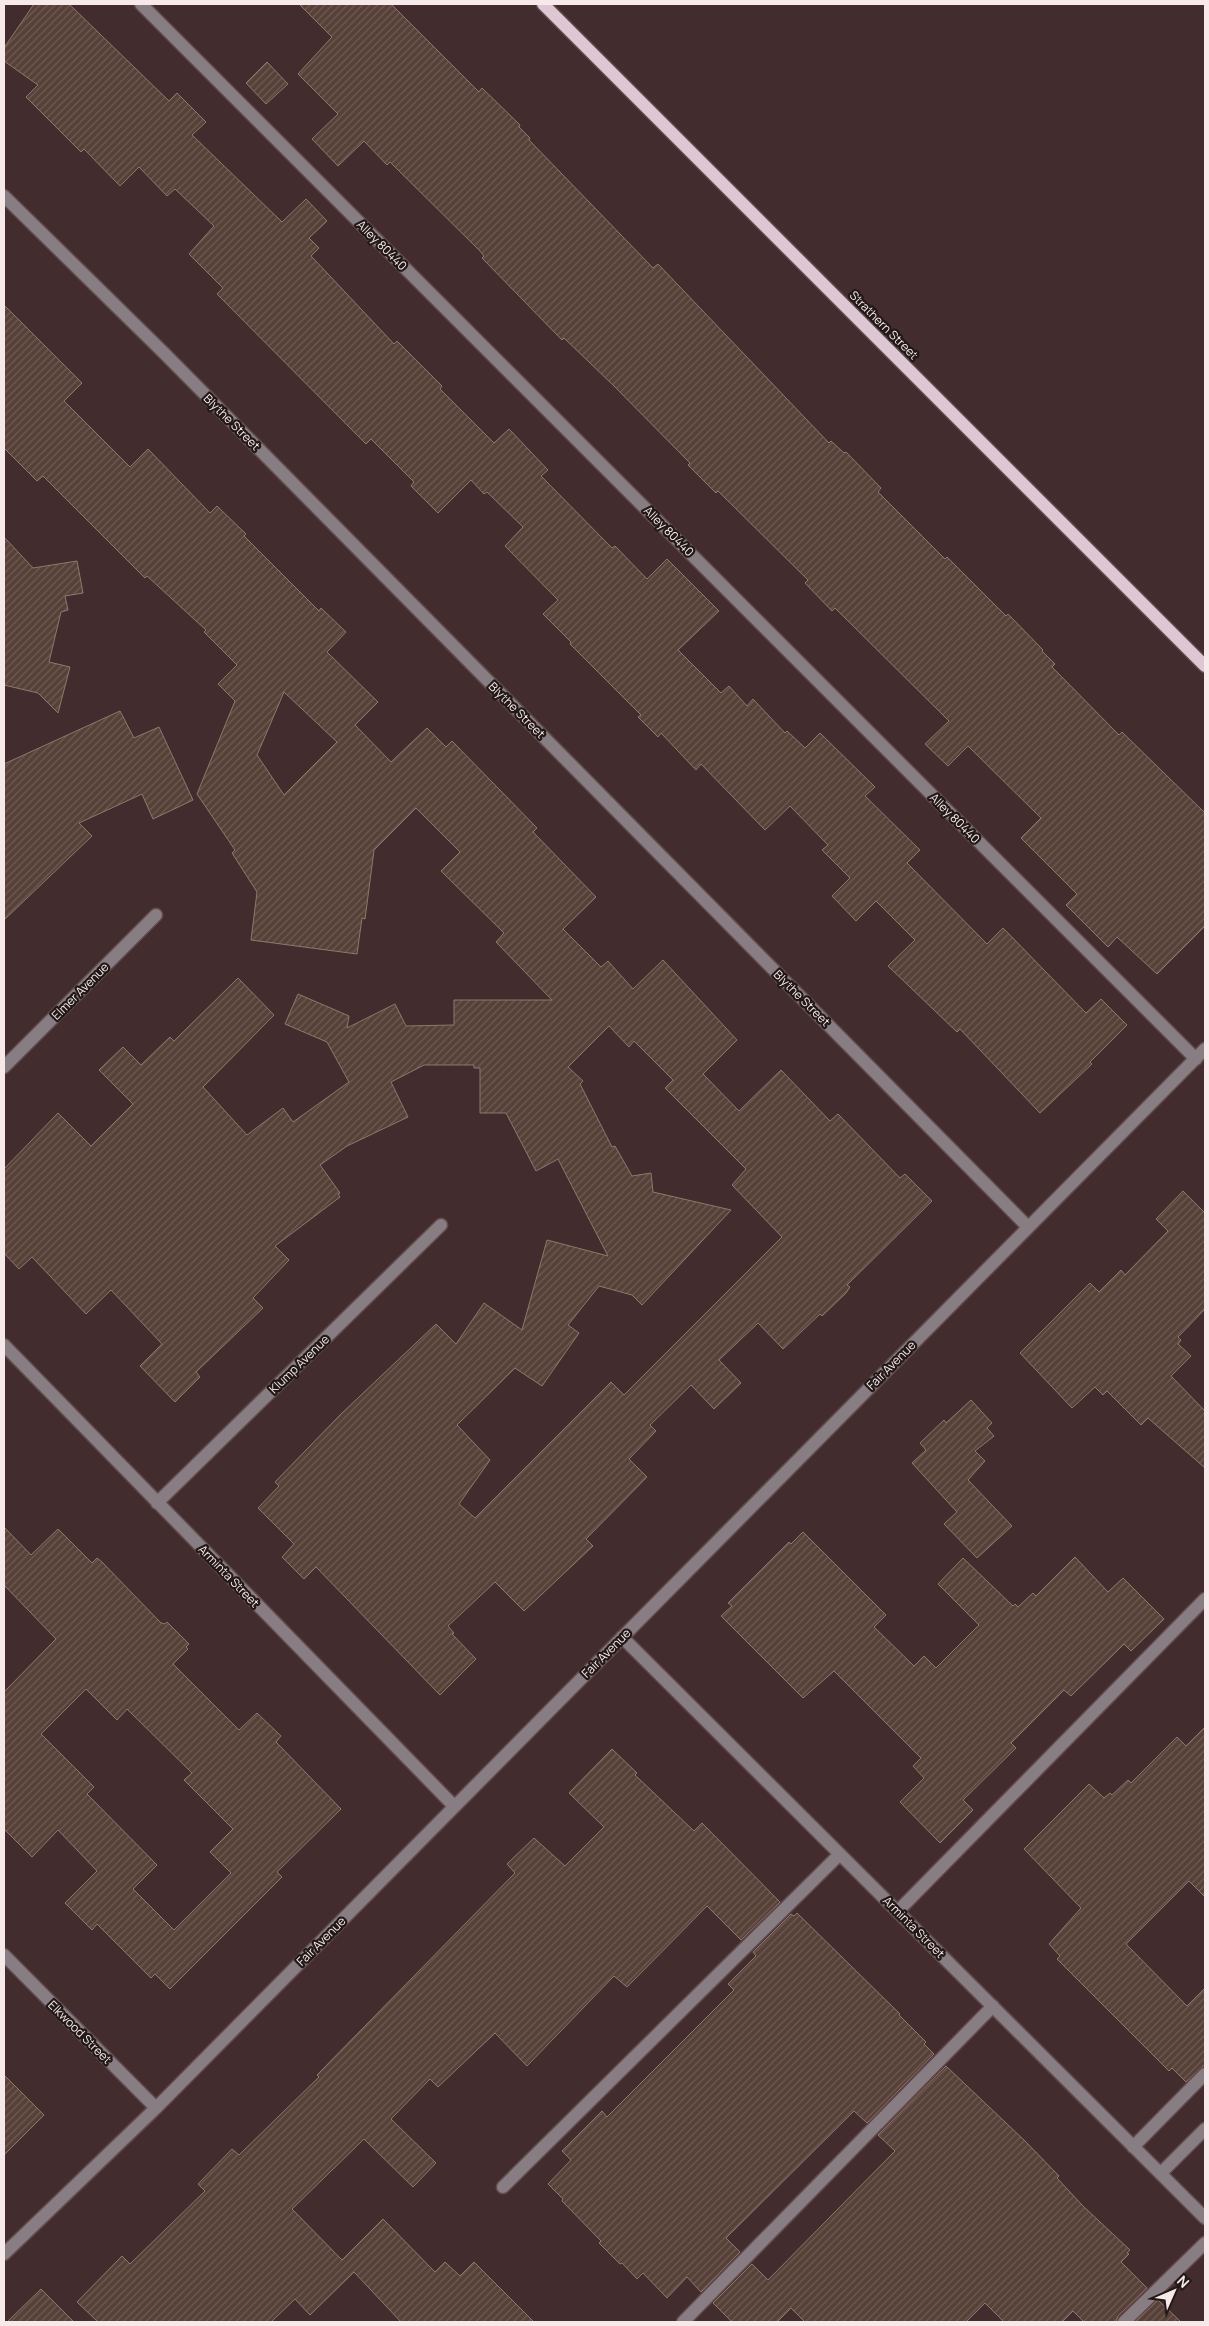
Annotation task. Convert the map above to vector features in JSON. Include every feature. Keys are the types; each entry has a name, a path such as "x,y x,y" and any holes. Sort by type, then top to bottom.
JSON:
{"main road":[{"name":"Strathern Street","path":"543,4 1205,666"}],"street":[{"name":"Alley 80440","path":"141,4 1201,1054"},
{"name":"Blythe Street","path":"4,196 165,354 1028,1226"},
{"name":"Elmer Avenue","path":"4,1067 156,915"},
{"name":"Fair Avenue","path":"4,2254 156,2108 1028,1226 1201,1054"},
{"name":"Klump Avenue","path":"157,1503 441,1225"},
{"name":"Arminta Street","path":"4,1345 454,1806"},
{"path":"898,1911 1205,1599"},
{"name":"Arminta Street","path":"622,1637 1205,2218"},
{"path":"503,2187 840,1854"},
{"name":"Elkwood Street","path":"4,1955 156,2108"},
{"path":"683,2322 992,2006"},
{"path":"1133,2147 1205,2074"},
{"path":"1161,2174 1205,2129"},
{"path":"1124,2322 1205,2243"}],"building":[{"path":"34,4 69,4 169,101 177,93 206,122 192,135 282,222 306,199 327,221 309,238 319,248 311,256 394,344 397,341 442,386 440,389 494,443 509,429 548,470 541,476 612,548 615,546 647,579 667,559 719,611 678,650 721,693 729,686 747,706 753,699 785,733 787,731 805,748 820,733 875,787 865,796 920,850 907,863 987,944 1003,928 1086,1013 1101,999 1127,1025 1090,1062 1092,1064 1040,1113 960,1029 957,1032 888,966 915,940 876,901 856,921 832,896 850,878 822,850 828,845 790,806 765,830 701,764 696,770 661,733 658,737 638,717 641,715 570,644 571,642 543,614 558,600 505,546 523,527 487,492 484,494 471,480 438,513 411,486 414,482 371,439 366,444 217,294 223,288 189,254 214,226 175,189 167,196 139,167 120,186 84,149 81,152 26,97 38,85 4,61 4,48"},
{"path":"299,4 391,4 479,92 482,88 520,125 519,127 530,138 529,140 653,268 658,264 829,443 831,441 844,453 846,452 881,488 878,492 945,559 947,557 1006,616 1008,614 1055,664 1052,667 1119,735 1122,732 1205,813 1205,926 1157,974 1117,937 1108,947 1066,905 1077,894 1021,838 1041,818 968,746 948,766 925,744 949,721 835,608 832,611 805,583 808,580 718,491 716,493 688,465 690,463 614,386 564,338 562,340 482,258 484,256 480,251 390,162 387,165 364,141 338,166 312,139 338,114 298,74 332,37"},
{"path":"267,62 288,84 266,104 246,83"},
{"path":"4,305 82,383 64,401 130,467 148,449 210,513 217,506 246,534 244,536 319,611 321,608 346,632 327,652 378,702 355,725 391,762 427,728 446,747 452,741 537,828 533,832 596,897 563,929 601,967 608,961 633,989 663,960 737,1040 703,1074 739,1111 781,1070 830,1121 838,1114 900,1178 905,1174 932,1201 847,1285 850,1287 846,1293 822,1316 820,1314 783,1349 758,1323 719,1360 741,1383 714,1409 691,1385 650,1425 656,1431 629,1459 647,1477 586,1539 593,1546 524,1611 495,1582 448,1626 454,1633 452,1634 476,1659 440,1695 316,1567 304,1579 282,1557 294,1544 258,1508 279,1486 275,1482 340,1415 436,1324 456,1344 484,1303 522,1330 547,1240 608,1256 558,1159 536,1171 506,1113 480,1113 480,1068 474,1068 474,1065 424,1065 391,1082 408,1117 347,1146 320,1165 340,1193 338,1194 340,1197 275,1246 289,1260 253,1298 263,1308 196,1372 200,1377 175,1402 140,1366 162,1344 111,1290 86,1314 32,1257 19,1269 4,1253 4,1169 58,1113 91,1146 133,1104 99,1070 123,1047 141,1065 170,1037 174,1041 238,978 274,1015 203,1087 247,1135 283,1108 293,1122 349,1082 327,1042 285,1024 298,994 349,1016 347,1028 395,1004 406,1026 454,1025 454,1000 552,1000 496,942 504,933 441,871 460,852 416,808 374,850 365,919 362,918 357,954 251,940 257,892 232,853 235,850 197,794 235,701 218,684 237,665 204,632 206,630 147,576 145,578 43,476 37,481 4,448","holes":["284,692 337,742 284,795 257,755","609,1026 629,1047 634,1041 673,1080 665,1088 746,1169 732,1185 782,1237 624,1395 611,1382 475,1518 459,1504 490,1460 457,1425 515,1368 542,1386 579,1333 568,1325 599,1286 632,1295 642,1305 731,1210 653,1192 651,1173 632,1176 615,1146 612,1147 580,1084 583,1081 568,1067"]},
{"path":"4,537 33,568 77,561 83,593 65,596 68,610 61,612 49,662 70,667 58,713 38,693 4,685"},
{"path":"120,711 134,738 159,727 193,800 153,819 142,794 79,823 92,836 4,920 4,764"},
{"path":"1183,1191 1205,1213 1205,1309 1178,1337 1181,1340 1178,1344 1191,1356 1171,1376 1205,1411 1205,1468 1148,1418 1141,1425 1107,1391 1103,1395 1095,1387 1072,1408 1020,1353 1090,1283 1099,1292 1121,1270 1125,1275 1168,1231 1156,1219"},
{"path":"971,1400 992,1423 987,1428 994,1436 975,1451 985,1461 968,1480 1012,1526 977,1558 944,1524 957,1512 912,1463 926,1450 920,1443 944,1420 946,1423"},
{"path":"4,1527 31,1555 58,1529 92,1563 97,1558 102,1562 161,1623 165,1624 167,1622 189,1644 186,1647 188,1649 173,1664 239,1730 257,1713 281,1736 276,1742 341,1809 277,1872 282,1877 170,1989 155,1974 151,1978 97,1924 92,1930 65,1903 97,1871 58,1830 32,1857 4,1829 4,1692 56,1639 4,1585","holes":["86,1689 117,1720 127,1709 192,1773 184,1780 233,1829 210,1852 231,1873 174,1930 133,1889 157,1865 87,1794 94,1787 41,1734"]},
{"path":"803,1532 886,1615 874,1627 914,1666 924,1656 936,1668 979,1625 938,1584 963,1558 1013,1606 1015,1604 1018,1607 1033,1593 1036,1596 1075,1557 1108,1592 1123,1578 1164,1619 1131,1651 1124,1644 1071,1696 1064,1690 1011,1743 1016,1748 963,1800 973,1810 940,1843 900,1802 924,1778 913,1766 921,1758 834,1671 803,1698 721,1616 732,1606 728,1603 789,1542 791,1544"},
{"path":"1205,1727 1205,1897 1189,1881 1126,1944 1187,2006 1205,1988 1205,2064 1186,2082 1172,2068 1169,2071 1057,1959 1060,1956 1049,1944 1081,1908 1024,1849 1089,1784 1104,1798 1110,1793 1112,1795 1128,1780 1131,1783 1177,1737 1186,1746"},
{"path":"612,1749 637,1773 635,1775 694,1831 702,1823 780,1902 741,1940 707,1906 627,1987 614,1976 527,2066 495,2033 438,2087 430,2079 391,2119 436,2163 413,2187 364,2139 292,2209 342,2260 383,2219 435,2272 445,2262 460,2276 474,2262 534,2322 401,2322 354,2272 310,2315 295,2299 271,2322 98,2322 77,2302 122,2256 130,2264 205,2191 198,2184 232,2149 239,2155 319,2077 317,2075 515,1873 507,1864 534,1838 565,1866 604,1827 569,1793"},
{"path":"797,1913 900,2014 926,2042 924,2044 934,2054 867,2123 854,2111 726,2238 740,2252 701,2292 687,2277 667,2298 643,2273 637,2279 622,2263 620,2264 599,2243 601,2241 548,2184 571,2160 562,2151 602,2111 607,2117 734,1990 728,1984 756,1956 753,1952 791,1914 794,1916"},
{"path":"946,2066 1025,2141 1059,2176 1057,2178 1083,2206 1130,2250 1127,2253 1129,2254 1121,2262 1147,2288 1118,2316 1116,2322 1084,2322 1073,2311 1062,2322 1004,2322 985,2303 966,2322 805,2322 791,2308 777,2322 732,2322 713,2303 752,2264 768,2280 895,2151 878,2135"},
{"path":"4,2075 44,2115 4,2155"},
{"path":"41,2289 74,2322 7,2322"},
{"path":"1158,2300 1181,2322 1135,2322"}]}
